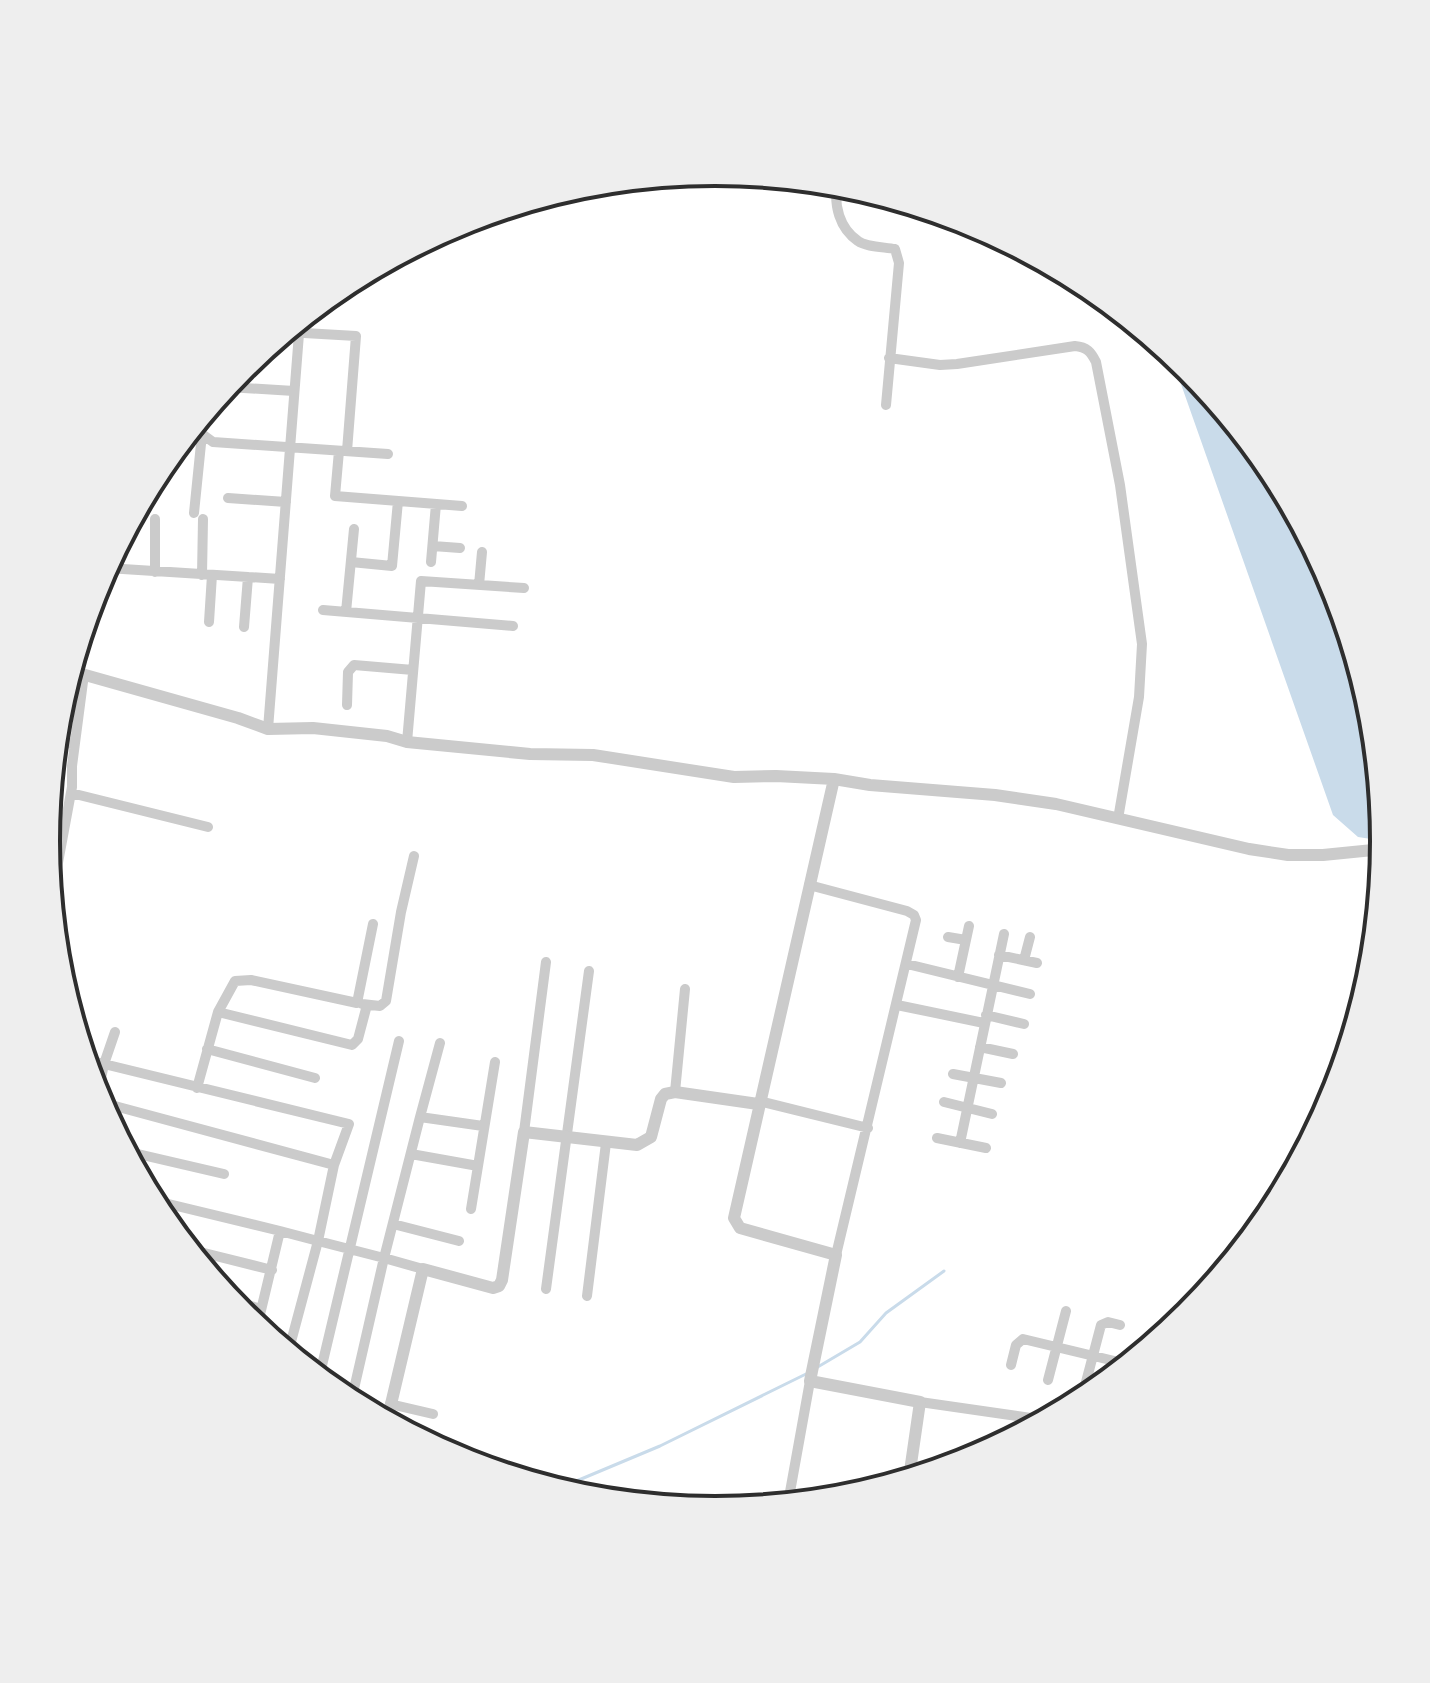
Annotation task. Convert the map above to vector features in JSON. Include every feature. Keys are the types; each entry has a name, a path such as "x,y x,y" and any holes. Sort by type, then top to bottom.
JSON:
{"street":[{"path":"835,198 841,224 859,243 895,249 899,263 886,405"},
{"path":"308,328 356,336 335,496 462,506"},
{"path":"268,729 298,337"},
{"path":"889,358 940,365 1075,346 1084,347 1092,353 1120,485 1142,644 1139,697 1118,819"},
{"path":"243,388 294,391"},
{"path":"202,435 213,442 388,454"},
{"path":"196,441 199,516 207,575 209,622"},
{"path":"228,498 286,502"},
{"path":"351,562 392,566 398,501"},
{"path":"431,562 436,504"},
{"path":"155,519 155,572"},
{"path":"346,612 354,529"},
{"path":"433,546 460,548"},
{"path":"479,585 482,552"},
{"path":"120,569 280,579"},
{"path":"244,627 248,577"},
{"path":"407,742 421,581 524,588"},
{"path":"323,610 513,626"},
{"path":"347,705 348,672 354,665 413,670"},
{"path":"82,673 268,729 313,728 387,736 407,742 530,754 593,755 734,777 834,779 870,785 995,795 1056,804 1249,849 1288,855 1370,850"},
{"path":"60,851 71,793 77,697"},
{"path":"68,743 74,744"},
{"path":"834,779 734,1210 736,1224 740,1228 836,1255"},
{"path":"71,793 208,827"},
{"path":"197,1088 218,1012 235,981 240,979 362,1004 380,1006 386,1001 414,856"},
{"path":"790,1492 836,1255 914,933 914,915 907,911 809,885"},
{"path":"218,1012 352,1045 358,1039 373,924"},
{"path":"958,977 969,926"},
{"path":"960,1143 1004,934"},
{"path":"948,937 966,940"},
{"path":"1024,960 1030,937"},
{"path":"999,955 1037,963"},
{"path":"170,1204 482,1285 499,1286 524,1132 546,962"},
{"path":"907,964 1030,994"},
{"path":"546,1289 589,971"},
{"path":"675,1092 685,989"},
{"path":"897,1005 1024,1024"},
{"path":"103,1072 115,1032"},
{"path":"322,1365 399,1041"},
{"path":"354,1388 384,1258 440,1043"},
{"path":"980,1047 1013,1054"},
{"path":"207,1049 315,1078"},
{"path":"471,1209 495,1062"},
{"path":"99,1063 349,1124 334,1165 318,1241 291,1341"},
{"path":"953,1074 1001,1083"},
{"path":"524,1132 637,1145 651,1137 661,1099 665,1094 675,1092 758,1103 868,1128"},
{"path":"944,1102 992,1114"},
{"path":"116,1105 334,1165"},
{"path":"420,1117 483,1126"},
{"path":"937,1138 986,1148"},
{"path":"587,1296 606,1143"},
{"path":"411,1154 478,1166"},
{"path":"140,1155 224,1174"},
{"path":"393,1224 459,1241"},
{"path":"260,1313 280,1231"},
{"path":"207,1254 272,1270"},
{"path":"389,1410 423,1269"},
{"path":"254,1307 261,1309"},
{"path":"1048,1380 1066,1311"},
{"path":"1086,1381 1103,1322 1120,1325"},
{"path":"1011,1365 1018,1341 1030,1340 1114,1361"},
{"path":"810,1381 920,1402 1027,1417"},
{"path":"911,1466 920,1402"},
{"path":"390,1404 433,1414"}],"water":[{"path":"1179,379 1235,443 1260,478 1302,552 1335,631 1357,714 1369,799 1370,839 1358,837 1333,815"}],"waterway":[{"path":"816,1368 860,1342 886,1313 944,1271"},
{"path":"576,1481 660,1446 806,1374"}]}
